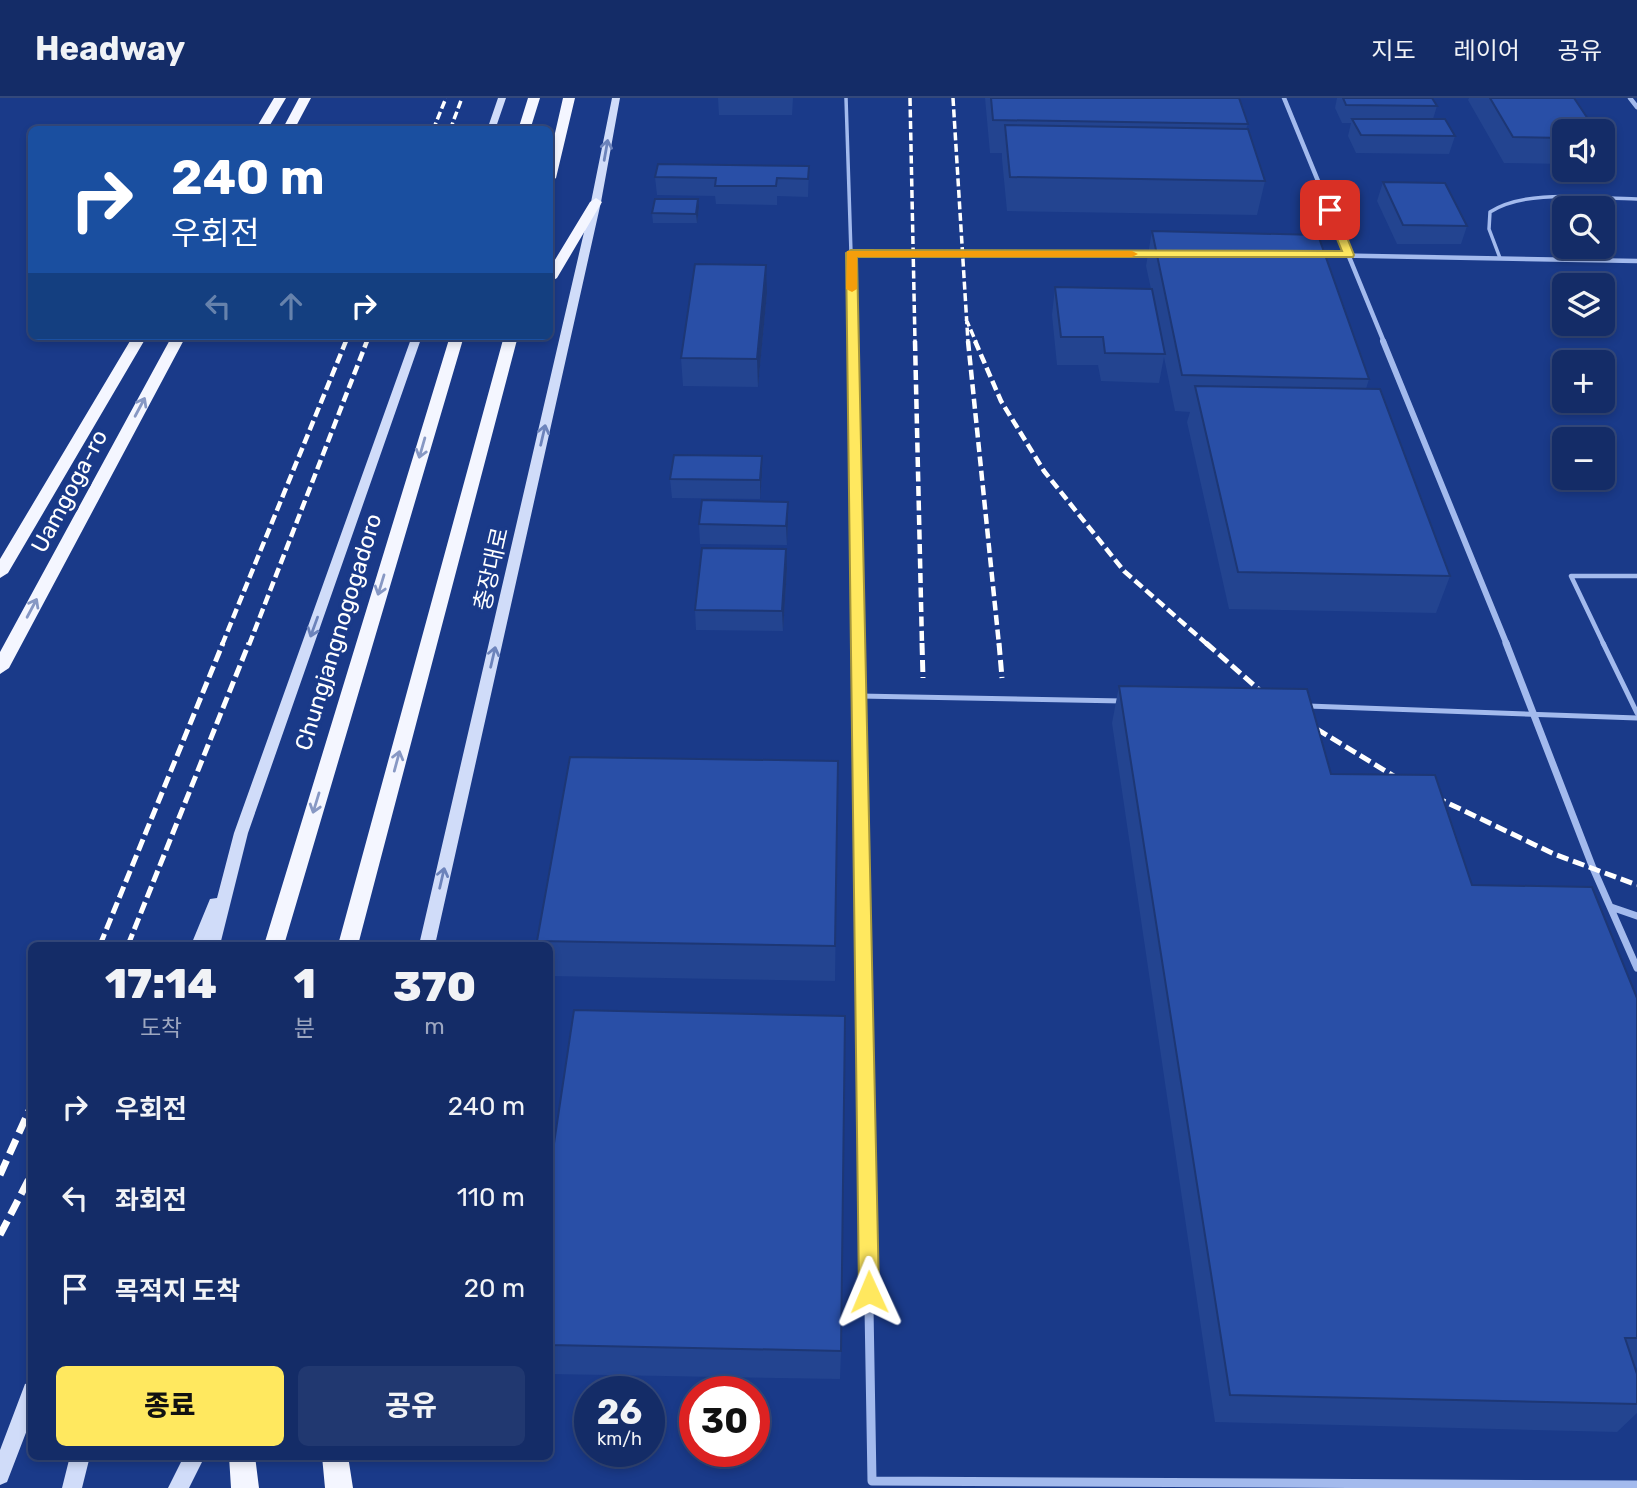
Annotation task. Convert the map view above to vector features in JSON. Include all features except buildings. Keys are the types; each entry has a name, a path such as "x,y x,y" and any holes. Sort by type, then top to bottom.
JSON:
{"highway":[{"path":"263,126 280,98"},
{"path":"290,126 305,98"},
{"path":"525,126 534,98"},
{"path":"553,165 569,98"},
{"path":"553,273 596,202"},
{"name":"Uamgoga-ro","path":"0,573 137,340"},
{"name":"Uamgoga-ro","path":"0,668 177,340"},
{"path":"430,419 443,340"},
{"name":"Chungjangnogogadoro","path":"275,942 456,340"},
{"path":"349,942 511,340"},
{"path":"242,1460 246,1488"},
{"path":"336,1460 339,1488"}],"main road":[{"path":"492,126 502,98"},
{"name":"충장대로","path":"428,942 596,202 615,98"},
{"path":"200,942 416,340"},
{"path":"213,942 241,833"},
{"path":"0,1475 28,1402"},
{"path":"72,1488 79,1460"},
{"path":"178,1488 193,1460"}],"street":[{"path":"1284,98 1637,968"},
{"path":"1630,98 1637,107"},
{"path":"1170,254 851,253 872,1481 1637,1485"},
{"path":"1307,254 1637,261"},
{"path":"1611,907 1637,916"}],"lane":[{"path":"846,98 851,253"},
{"path":"1500,258 1489,229 1490,212 1504,203 1534,198 1637,199"},
{"path":"1303,705 1536,716 1637,716 1571,576 1637,576"},
{"path":"859,696 1137,701"}],"railway":[{"path":"435,126 446,98"},
{"path":"452,126 462,98"},
{"path":"910,98 915,342"},
{"path":"953,98 967,321"},
{"path":"967,321 976,342"},
{"path":"967,321 968,342"},
{"path":"222,645 346,341"},
{"path":"249,645 367,341"},
{"path":"915,341 922,645"},
{"path":"968,341 999,645"},
{"path":"975,341 1001,401 1044,471 1124,571 1208,645"},
{"path":"101,942 223,643"},
{"path":"129,942 249,643"},
{"path":"922,643 923,678"},
{"path":"999,643 1002,678"},
{"path":"1206,643 1272,701"},
{"path":"1302,720 1402,781 1554,854 1637,885"},
{"path":"0,1175 28,1113"},
{"path":"0,1235 28,1181"}],"slow traffic":[{"path":"852,289 851,253 1132,254"}],"route":[{"path":"869,1292 851,253 1349,255 1330,210"}]}
